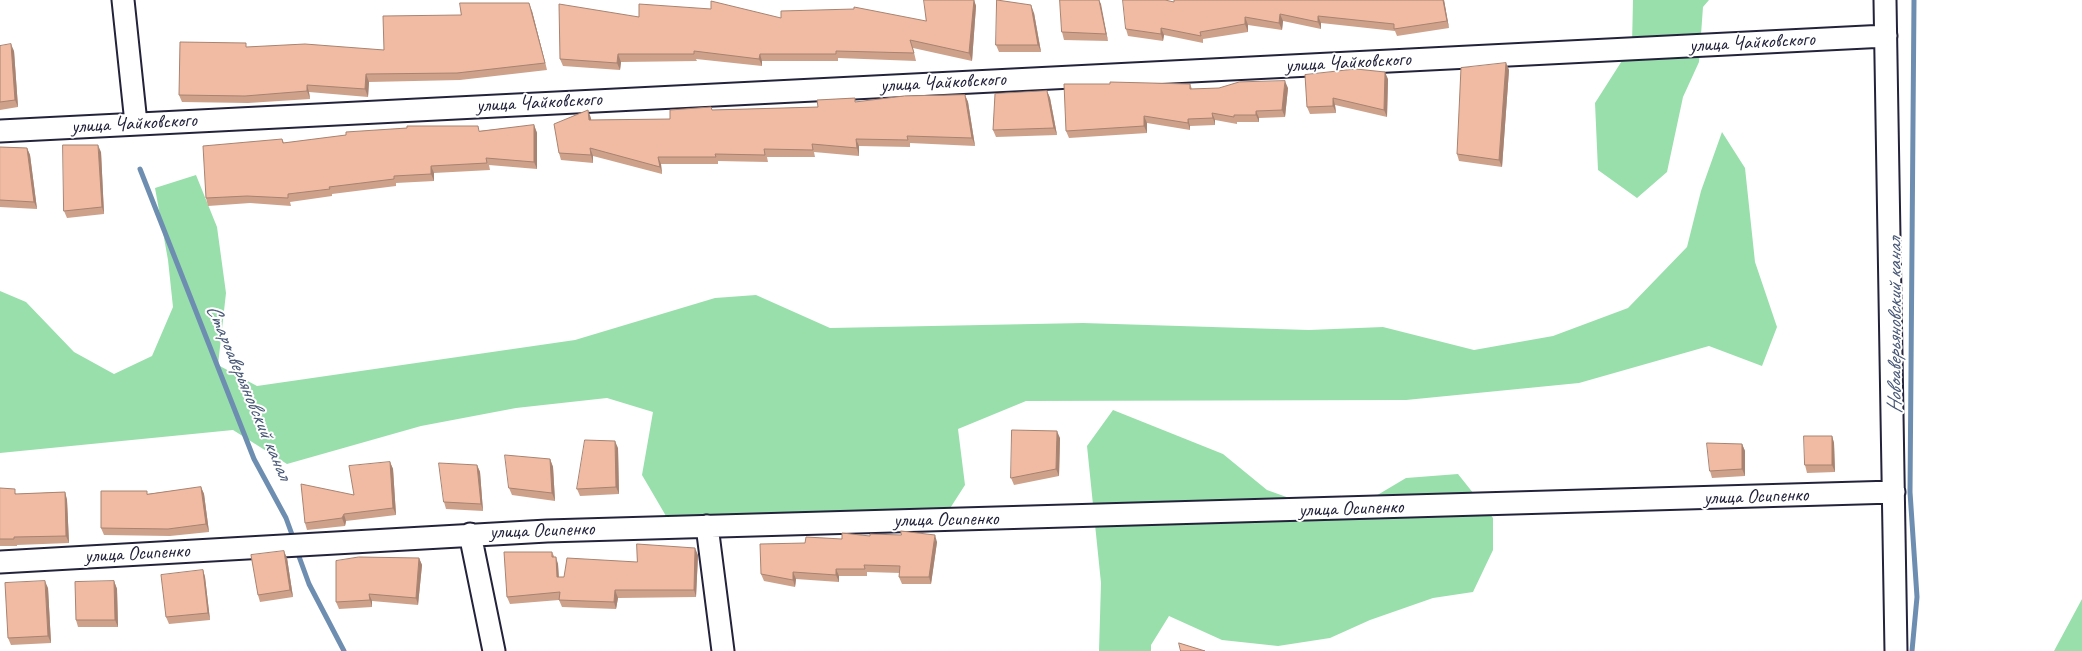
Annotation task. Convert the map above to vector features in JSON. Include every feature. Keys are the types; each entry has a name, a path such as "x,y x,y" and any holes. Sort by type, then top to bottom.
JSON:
{"street":[{"path":"123,0 136,123"},
{"path":"1886,0 1896,651"},
{"name":"улица Чайковского","path":"0,131 1886,36"},
{"name":"улица Осипенко","path":"0,562 470,534 1894,492"},
{"path":"707,526 724,651"},
{"path":"470,534 494,651"}],"green space":[{"path":"1633,0 1709,0 1703,7 1699,62 1683,97 1667,172 1637,198 1598,170 1595,103 1632,45"},
{"path":"1722,132 1745,168 1755,262 1777,327 1762,366 1709,346 1579,383 1406,400 1026,401 958,429 965,485 938,527 666,516 642,475 653,412 607,398 516,408 421,426 287,464 233,430 0,453 0,291 26,302 74,352 114,374 152,356 173,307 168,260 155,188 196,175 217,227 226,293 218,365 257,386 575,340 715,298 756,295 830,328 1083,323 1309,330 1383,327 1474,350 1553,336 1628,308 1687,247 1701,191"},
{"path":"1113,410 1223,454 1267,490 1320,509 1364,503 1406,478 1458,474 1493,518 1493,550 1473,592 1433,598 1370,620 1330,638 1278,646 1222,640 1169,616 1151,645 1151,651 1099,651 1101,583 1087,446"},
{"path":"2082,599 2082,651 2054,651"}],"building":[{"path":"924,0 974,0 969,53 910,40 914,53 836,51 836,54 760,54 759,59 694,51 694,54 618,54 617,63 560,59 559,4 639,17 639,4 711,9 711,1 781,18 781,11 854,9 854,7 926,21"},
{"path":"997,0 1031,5 1038,45 996,45"},
{"path":"1060,0 1099,0 1106,34 1062,32"},
{"path":"1123,0 1165,0 1174,2 1174,0 1443,0 1447,21 1394,29 1394,24 1318,16 1318,22 1280,14 1279,23 1245,17 1245,24 1200,32 1201,36 1161,28 1161,34 1126,29"},
{"path":"460,3 529,3 545,63 457,73 366,74 365,89 307,85 307,91 245,96 179,95 180,42 246,43 246,47 305,44 384,50 383,16 461,15"},
{"path":"11,44 15,100 0,102 0,46"},
{"path":"1506,63 1499,160 1457,154 1461,68"},
{"path":"1356,69 1385,72 1384,110 1333,98 1333,106 1307,107 1305,75"},
{"path":"1285,81 1282,110 1256,111 1256,115 1234,115 1234,117 1212,113 1213,118 1188,119 1188,123 1144,116 1144,126 1066,131 1064,84 1110,84 1110,82 1190,84 1190,89 1219,88 1239,82"},
{"path":"1047,91 1054,128 993,130 995,94"},
{"path":"965,95 972,138 907,136 908,140 856,139 857,148 812,144 813,150 764,149 765,155 715,154 716,157 658,157 660,167 590,148 591,155 559,153 554,124 588,110 589,120 670,119 670,110 711,107 712,110 818,107 817,100 855,98 855,102 904,96"},
{"path":"534,125 534,162 486,158 487,163 431,166 431,174 394,176 394,179 288,194 288,198 247,196 206,198 203,146 282,139 283,143 346,135 346,132 407,128 407,126 478,126 479,131"},
{"path":"63,145 98,145 102,207 64,211"},
{"path":"0,147 27,148 34,202 0,200"},
{"path":"1012,430 1057,431 1056,469 1011,478"},
{"path":"1804,436 1832,436 1832,465 1805,465"},
{"path":"585,440 615,441 616,487 577,489"},
{"path":"1707,443 1742,444 1742,469 1710,471"},
{"path":"505,455 550,459 552,493 509,488"},
{"path":"390,462 393,508 344,514 342,518 305,523 301,484 354,495 349,466"},
{"path":"439,463 477,465 481,504 444,502"},
{"path":"201,487 206,524 168,529 101,528 101,491 147,491 147,494"},
{"path":"0,488 15,489 15,494 65,492 66,536 0,539"},
{"path":"901,531 935,535 929,577 899,577 900,566 864,565 865,569 836,569 836,575 793,572 793,580 761,574 760,544 805,543 806,537 842,539 842,533 870,536 870,534 901,535"},
{"path":"637,544 695,548 694,590 615,590 614,602 559,600 560,592 507,597 504,552 552,552 552,557 556,557 557,577 564,577 567,558 637,562"},
{"path":"284,551 290,590 258,595 251,555"},
{"path":"359,557 419,558 416,598 369,594 370,600 336,602 336,561"},
{"path":"203,570 208,613 166,617 161,575"},
{"path":"45,581 48,636 8,638 5,583"},
{"path":"114,581 115,620 76,620 75,582"},
{"path":"1179,643 1205,651 1181,651"}],"waterway":[{"name":"Новоаверьяновский канал","path":"1912,651 1917,597 1910,492 1914,0"},
{"name":"Староаверьяновский канал","path":"140,169 254,459 286,518 294,540"},
{"name":"Староаверьяновский канал","path":"297,551 309,584 344,651"}]}
